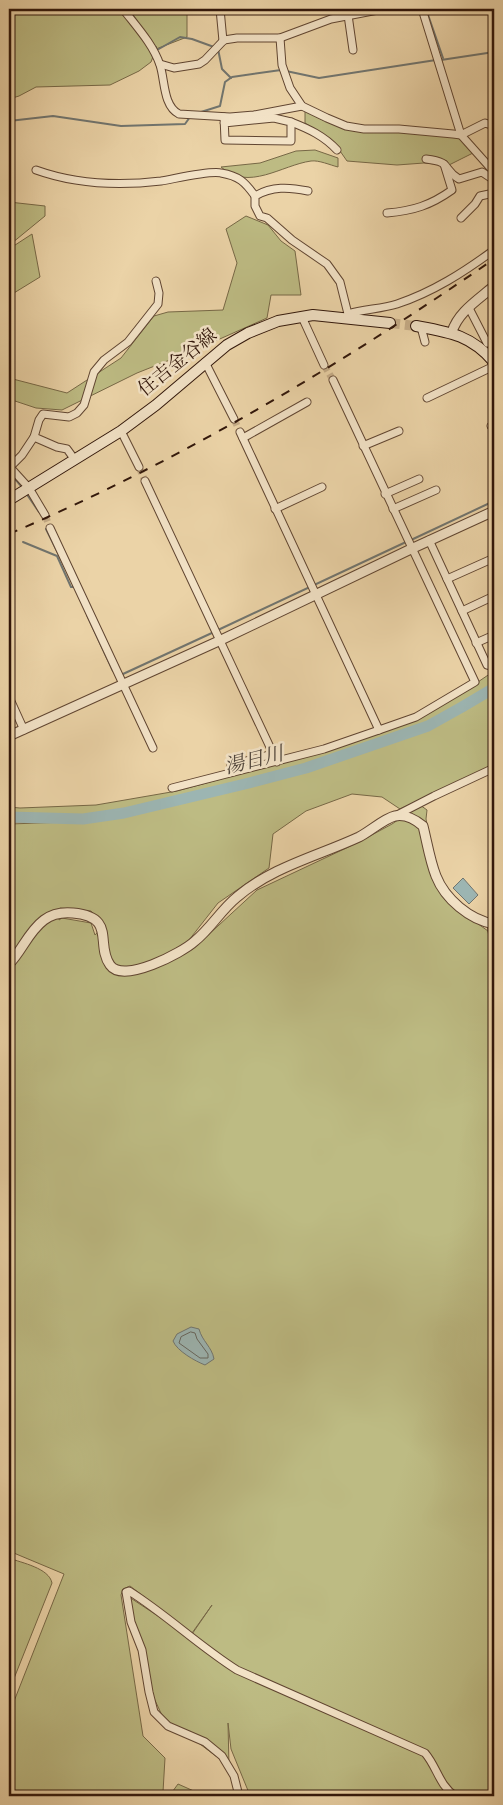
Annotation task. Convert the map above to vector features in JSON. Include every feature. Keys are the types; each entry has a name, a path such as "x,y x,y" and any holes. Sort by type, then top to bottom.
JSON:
{"main road":[{"name":"住吉金谷線","path":"9,500 121,431 156,405 227,344 248,333 271,323 302,316 347,316 390,323"},
{"path":"418,327 452,332 478,346 494,362"}],"street":[{"path":"123,9 160,64 168,101 173,111 179,114 202,115 224,120 274,118 291,122 313,131 328,140 337,150"},
{"path":"218,46 220,9"},
{"path":"160,64 174,68 200,64 218,46 237,38 280,38 331,19 383,9"},
{"path":"422,9 461,134 494,172"},
{"path":"348,15 353,50"},
{"path":"280,38 283,66 290,88 302,106 346,126 364,129 400,129 461,134 485,123 494,126"},
{"path":"224,120 302,106"},
{"path":"224,120 225,140 291,140 291,122"},
{"path":"426,159 439,160 447,165 452,175 459,180 482,172 494,180"},
{"path":"387,213 411,211 440,199 452,190 444,164"},
{"path":"36,170 57,178 92,183 159,181 220,172 243,181 255,196 255,206 260,216 267,218 292,240 327,264 340,282 347,316 364,309 395,304 424,293 464,272 494,250"},
{"path":"255,196 265,190 283,187 308,191"},
{"path":"461,218 480,196 494,193"},
{"path":"45,515 29,488 9,467 22,455 34,437 39,420 43,414 69,417 77,413 84,405 94,372 104,360 128,342 158,304 160,293 156,281"},
{"path":"452,332 459,317 494,286"},
{"path":"468,308 487,343"},
{"path":"302,316 324,364"},
{"path":"418,327 425,342"},
{"path":"205,362 234,419"},
{"path":"427,398 494,366"},
{"path":"172,788 324,749 379,730 416,717 475,682 332,380"},
{"path":"307,402 241,435 379,730"},
{"path":"121,431 139,467"},
{"path":"364,446 399,431"},
{"path":"34,437 57,447 67,449 75,460"},
{"path":"386,494 419,479"},
{"path":"146,481 277,762"},
{"path":"275,509 322,487"},
{"path":"393,509 436,490"},
{"path":"9,736 124,684 218,634 409,544 430,540 494,511"},
{"path":"50,528 153,748"},
{"path":"430,540 487,665 492,666 494,664"},
{"path":"447,579 494,558"},
{"path":"462,611 494,596"},
{"path":"476,643 494,635"},
{"path":"9,697 24,730"},
{"path":"231,765 273,754"},
{"path":"9,964 36,926 46,918 69,912 88,915 100,926 106,957 110,965 117,971 131,971 154,964 195,942 236,897 264,878 312,855 357,838 394,816 494,768"},
{"path":"394,816 409,818 423,826 435,874 440,885 474,918 493,924 494,945"},
{"path":"239,1796 234,1776 222,1756 205,1742 168,1726 154,1712 148,1692 142,1650 131,1622 126,1592 129,1591 149,1603 217,1657 237,1670 425,1753 431,1760 441,1783 455,1796"}],"shaded area":[{"path":"9,9 219,9 187,11 187,37 156,49 151,62 139,71 110,85 36,87 9,99"},
{"path":"305,111 323,120 354,131 400,131 459,137 473,153 449,165 424,163 397,165 347,161 333,141 305,123"},
{"path":"315,150 338,158 338,167 311,161 265,175 242,177 231,174 221,167 260,163 296,151"},
{"path":"9,202 45,206 45,216 9,244"},
{"path":"246,216 268,225 281,241 295,251 301,295 271,295 267,318 137,373 62,410 36,408 9,399 9,378 67,393 121,358 154,316 168,312 223,310 237,263 226,229"},
{"path":"32,234 40,277 9,296 9,249"},
{"path":"494,671 494,765 400,809 382,797 352,794 306,811 273,834 269,868 218,903 189,940 167,961 193,949 257,890 359,842 392,824 420,805 427,810 426,819 436,876 445,900 488,931 494,954 494,1796 256,1796 249,1793 231,1749 228,1723 229,1766 188,1735 166,1724 147,1683 126,1595 190,1637 212,1605 192,1633 130,1586 123,1589 121,1595 143,1736 165,1758 163,1792 170,1795 178,1784 205,1796 9,1796 9,1714 64,1574 9,1551 9,824 68,822 9,822 9,807 96,805 177,791 388,730 475,684","holes":["60,908 91,911 104,925 95,935 91,923 62,918 59,920"]},
{"path":"9,1558 41,1570 46,1573 52,1583 9,1691"}],"water":[{"path":"463,878 478,895 469,904 453,888"},
{"path":"191,1327 199,1329 213,1355 214,1359 205,1365 182,1352 173,1341 177,1334"}],"waterway":[{"path":"128,9 137,21"},
{"path":"426,9 443,58"},
{"path":"156,47 157,50 180,37 214,47"},
{"path":"218,49 222,69 231,78"},
{"path":"441,60 494,52"},
{"path":"286,71 319,78 436,60"},
{"path":"201,112 220,106 225,82 232,77 281,70"},
{"path":"9,121 53,116 121,126 185,124 190,117"},
{"path":"9,472 22,487"},
{"path":"26,493 39,512"},
{"path":"411,540 494,501"},
{"path":"46,529 64,565"},
{"path":"23,542 57,556 71,587 74,587"},
{"path":"218,630 406,542"},
{"path":"87,615 113,671"},
{"path":"123,674 214,632"},
{"name":"湯日川","path":"9,817 83,819 124,813 306,768 428,726 494,688"}],"tunnel":[{"path":"390,323 416,326"},
{"path":"324,365 333,380"},
{"path":"234,419 240,432"},
{"path":"139,467 145,481"},
{"path":"45,515 50,528"}],"railway":[{"path":"9,534 73,506 135,475 258,409 378,336 494,259"}]}
